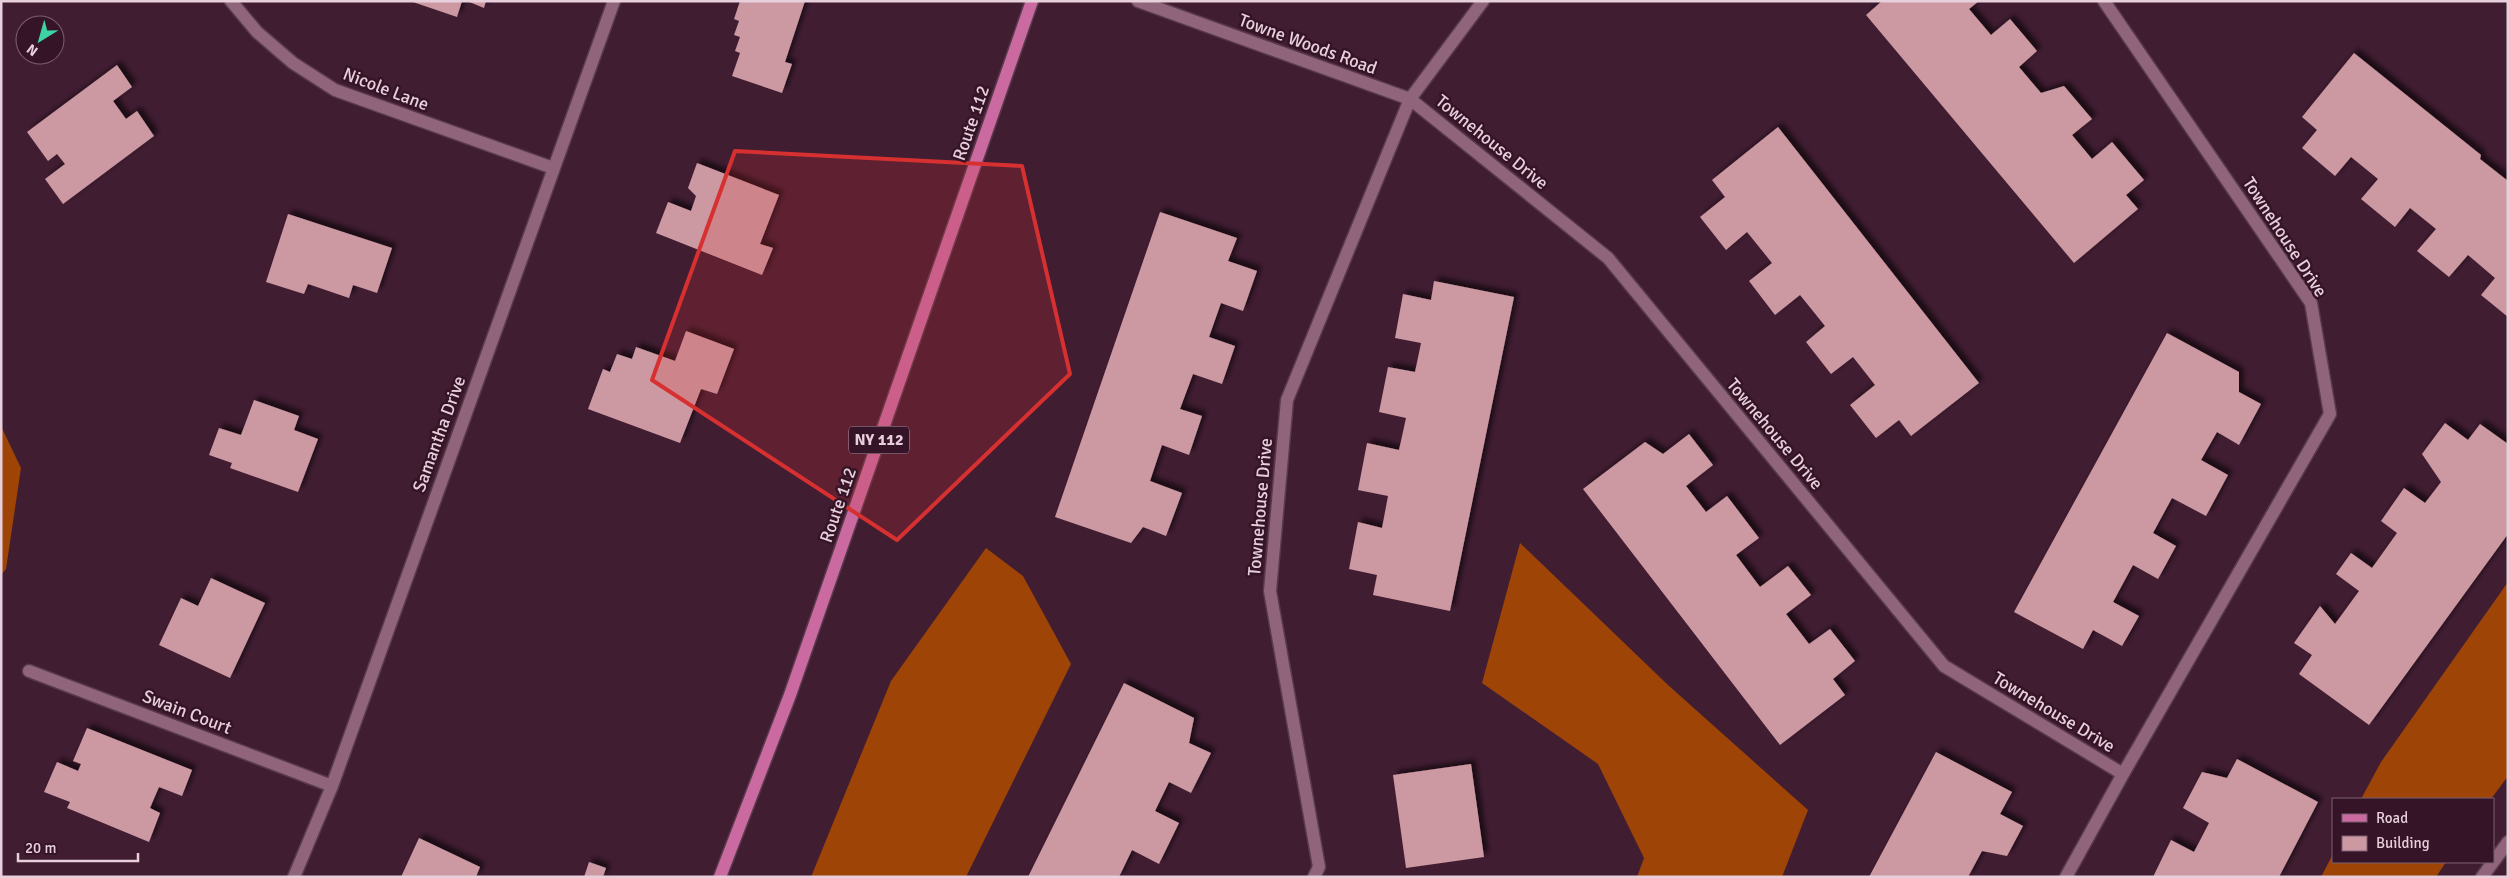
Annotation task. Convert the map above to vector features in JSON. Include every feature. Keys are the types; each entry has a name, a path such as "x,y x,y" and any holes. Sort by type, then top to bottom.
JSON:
{"main road":[{"name":"Route 112","path":"720,877 793,686 1032,1"}],"street":[{"name":"Nicole Lane","path":"231,1 257,32 286,56 335,90 553,168"},
{"name":"Samantha Drive","path":"294,877 332,786 614,1"},
{"name":"Towne Woods Road","path":"1138,1 1410,99"},
{"name":"Townehouse Drive","path":"1314,877 1319,867 1270,591 1287,400 1410,99 1483,1"},
{"name":"Townehouse Drive","path":"2066,877 2123,774 2330,414 2311,303 2104,1"},
{"name":"Townehouse Drive","path":"1410,99 1608,258 1944,666 2123,774"},
{"name":"Swain Court","path":"28,671 332,786"},
{"path":"2494,861 2508,842"},
{"path":"2482,877 2492,863"}],"highlighted area":[{"path":"735,151 1022,166 1070,374 897,540 652,380"}],"shaded area":[{"path":"1,426 21,468 6,569 1,575"},
{"path":"1520,543 1668,685 1808,810 1782,877 1637,877 1644,858 1598,764 1482,683"},
{"path":"986,548 1023,576 1071,664 966,877 811,877 891,681"},
{"path":"2508,582 2508,776 2492,798 2362,798 2381,762"},
{"path":"2332,856 2332,863 2445,863 2436,877 2321,877"}],"building":[{"path":"410,1 462,1 457,17"},
{"path":"467,1 486,1 484,8"},
{"path":"740,1 805,1 785,62 792,64 782,93 732,76 740,53 735,51 740,37 734,35 739,21 734,19"},
{"path":"1882,1 1979,1 1969,9 1991,35 2010,19 2037,51 2019,67 2041,93 2064,86 2092,119 2072,135 2092,159 2112,142 2144,180 2126,195 2138,209 2074,263 1866,15"},
{"path":"2354,53 2481,155 2480,159 2508,181 2508,317 2481,295 2495,278 2468,255 2449,277 2417,251 2436,229 2410,208 2395,227 2361,199 2378,179 2351,157 2335,176 2302,148 2317,130 2302,117"},
{"path":"117,65 132,87 113,101 126,119 137,111 154,136 63,204 45,179 65,164 57,154 48,161 27,132"},
{"path":"1778,127 1979,383 1911,436 1899,420 1876,438 1850,405 1875,385 1853,357 1831,374 1806,342 1825,326 1800,295 1775,315 1749,281 1772,263 1747,232 1726,250 1700,217 1725,197 1712,180"},
{"path":"697,163 779,195 760,244 773,248 762,275 656,233 668,202 691,211 696,196 688,188"},
{"path":"1160,212 1237,238 1228,261 1257,271 1243,311 1221,303 1209,337 1235,346 1222,384 1193,374 1180,409 1202,416 1189,455 1162,445 1150,481 1182,493 1166,536 1143,527 1131,543 1055,517"},
{"path":"288,214 392,248 377,293 353,285 349,298 308,284 304,294 266,282"},
{"path":"1434,281 1514,297 1450,611 1373,595 1377,575 1349,569 1358,522 1382,528 1388,496 1358,490 1367,443 1399,450 1406,418 1379,412 1388,367 1415,372 1421,343 1395,338 1403,294 1431,300"},
{"path":"686,331 734,349 717,394 701,389 680,443 588,409 603,369 610,372 617,354 632,359 636,347 675,361"},
{"path":"2167,333 2239,372 2239,392 2261,404 2239,445 2217,432 2201,460 2228,475 2206,516 2172,498 2153,533 2176,546 2158,579 2133,565 2113,602 2139,616 2122,646 2093,630 2083,649 2014,612"},
{"path":"254,400 299,416 294,430 318,439 298,492 230,468 232,463 209,455 219,428 241,435"},
{"path":"2445,423 2468,440 2480,424 2508,444 2508,534 2369,725 2299,674 2312,655 2294,643 2320,606 2335,624 2359,591 2336,574 2351,553 2372,568 2397,533 2381,521 2404,488 2425,503 2441,482 2422,454"},
{"path":"1689,434 1713,465 1686,486 1706,512 1727,496 1759,538 1736,555 1760,587 1788,566 1811,595 1786,614 1809,644 1830,629 1855,661 1833,679 1845,695 1780,745 1583,489 1645,442 1663,454"},
{"path":"211,578 265,603 230,678 159,645 181,598 198,606"},
{"path":"1124,683 1194,718 1189,743 1211,753 1191,793 1169,782 1155,811 1179,823 1159,864 1132,850 1119,877 1028,877"},
{"path":"87,728 192,770 182,796 159,787 150,808 160,813 149,842 67,808 70,802 44,792 57,762 78,771 81,764 73,761"},
{"path":"1936,752 2012,792 2000,814 2023,826 2007,856 1982,851 1968,877 1869,877"},
{"path":"2237,759 2318,802 2279,877 2153,877 2171,840 2194,852 2209,823 2183,808 2202,772 2227,778"},
{"path":"1471,764 1484,857 1406,868 1393,775"},
{"path":"419,838 480,867 476,877 401,877"},
{"path":"589,862 606,868 603,877 584,877"}]}
